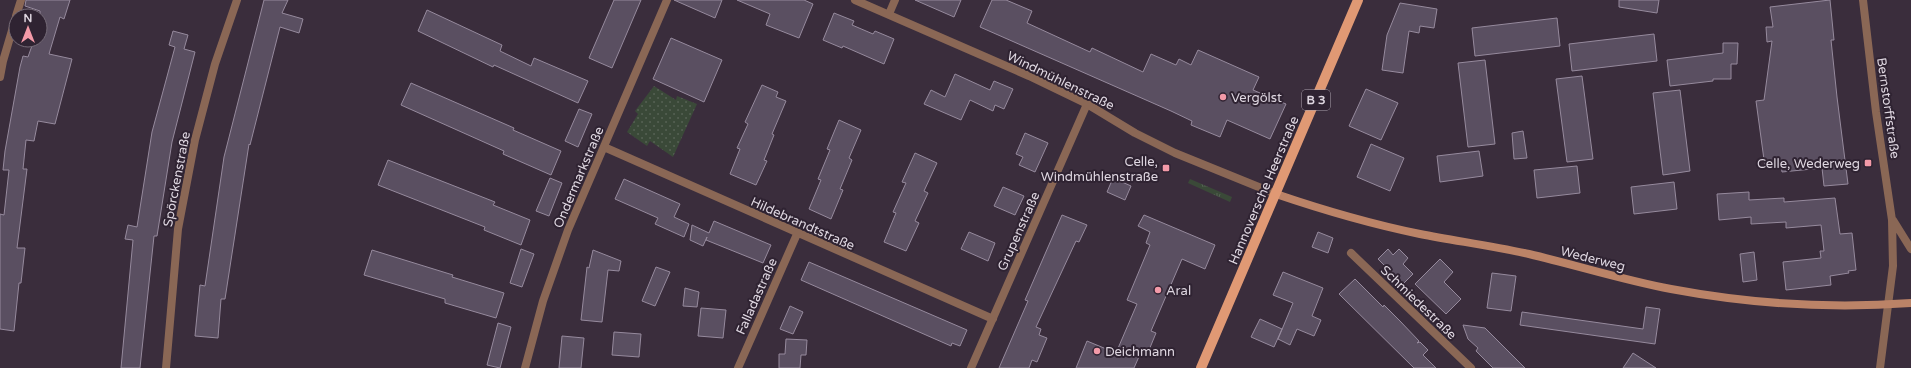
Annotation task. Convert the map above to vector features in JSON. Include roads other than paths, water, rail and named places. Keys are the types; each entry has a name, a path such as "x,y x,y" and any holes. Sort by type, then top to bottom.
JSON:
{"main road":[{"name":"Hannoversche Heerstraße","path":"1201,368 1358,0"},
{"name":"Wederweg","path":"1276,194 1358,220 1419,234 1528,254 1671,289 1744,300 1793,305 1853,306 1911,303"}],"street":[{"name":"Spörckenstraße","path":"166,368 179,221 195,140 214,64 237,0"},
{"name":"Ondermarkstraße","path":"525,368 543,301 568,230 667,0"},
{"name":"Windmühlenstraße","path":"855,0 1029,76 1087,104 1135,133 1175,153 1276,194"},
{"path":"889,14 895,0"},
{"name":"Bernstorffstraße","path":"1863,0 1876,112 1892,220 1894,253 1890,304 1880,368"},
{"path":"0,77 8,44"},
{"name":"Grupenstraße","path":"971,368 1087,104"},
{"name":"Hildebrandtstraße","path":"604,147 797,234 993,318"},
{"name":"Bernstorffstraße","path":"1892,220 1911,249"},
{"name":"Falladastraße","path":"738,368 797,234"},
{"name":"Schmiedestraße","path":"1351,253 1471,368"}],"place":[{"name":"Vergölst","path":"1223,97"},
{"name":"Celle, Wederweg","path":"1868,163"},
{"name":"Celle, Windmühlenstraße","path":"1166,168"},
{"name":"Aral","path":"1158,290"},
{"name":"Deichmann","path":"1097,351"}]}
